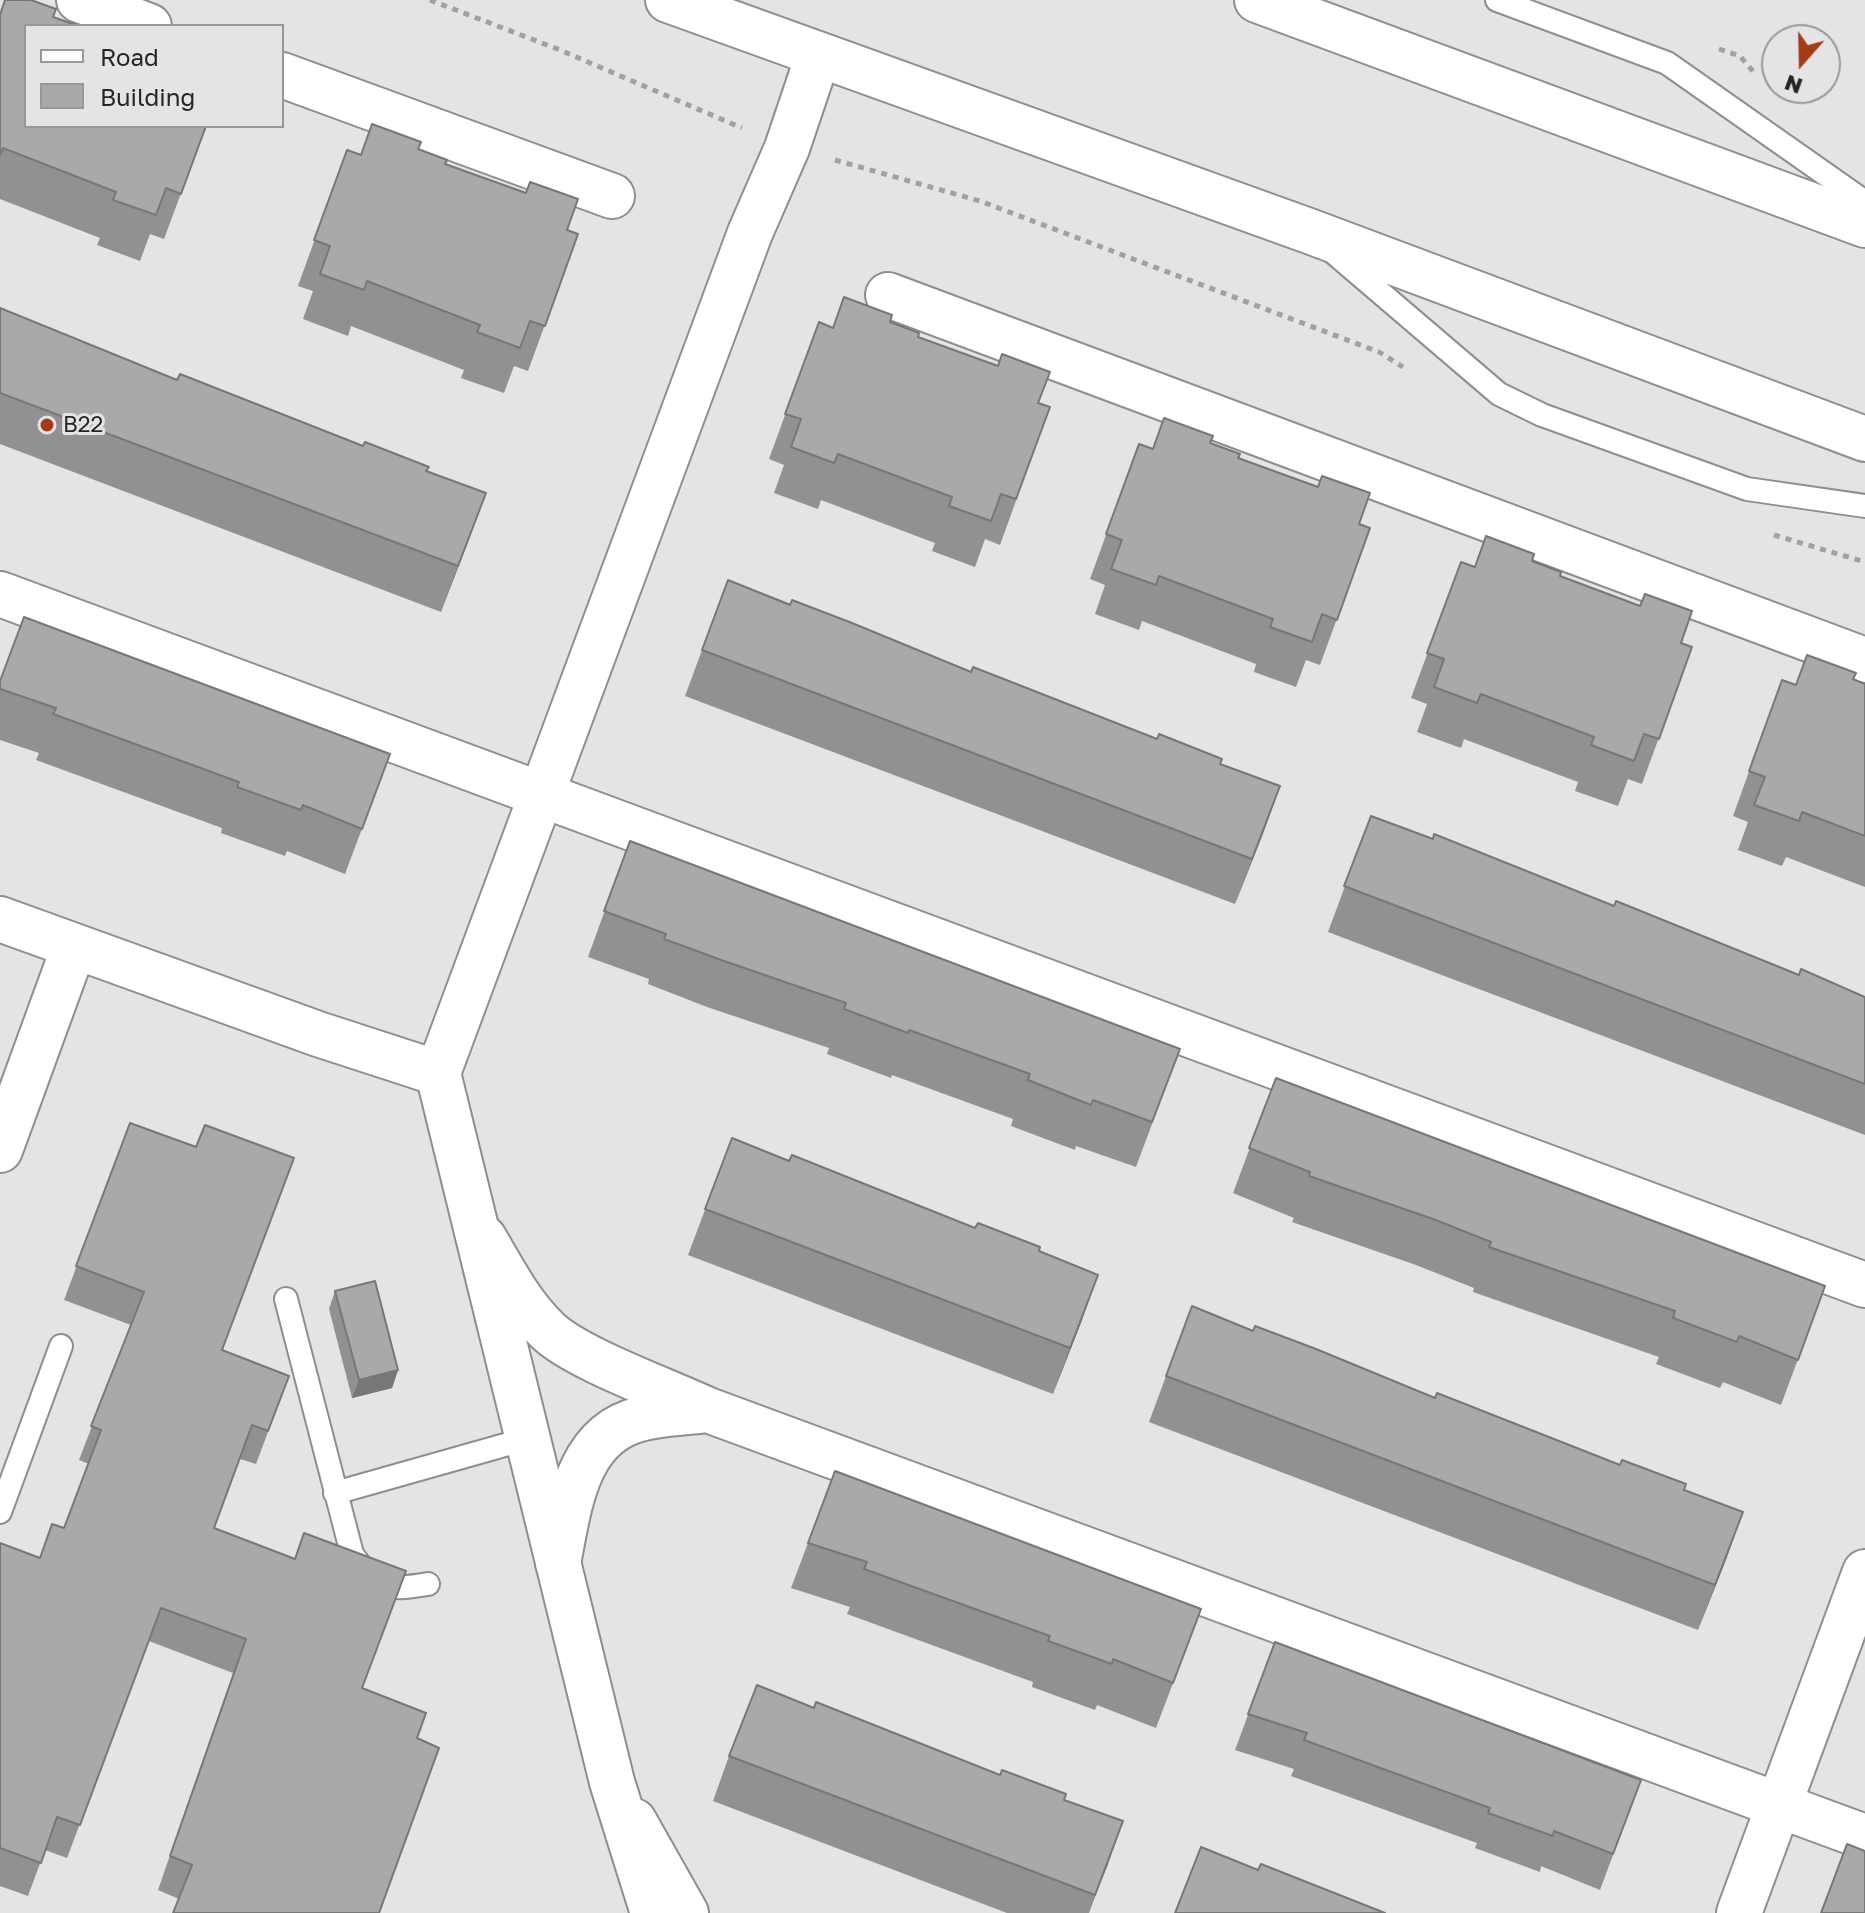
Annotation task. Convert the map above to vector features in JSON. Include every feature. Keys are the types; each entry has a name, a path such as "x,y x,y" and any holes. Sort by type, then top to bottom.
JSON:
{"street":[{"path":"79,0 144,24"},
{"path":"668,0 1309,231 1865,439"},
{"path":"1257,0 1865,225"},
{"path":"653,1913 612,1782 438,1073 544,795 750,233 787,148 818,56"},
{"path":"284,76 612,196"},
{"path":"888,295 1865,660"},
{"path":"0,594 1865,1285"},
{"path":"0,919 438,1073"},
{"path":"0,1150 74,947"},
{"path":"472,1218 523,1305 549,1333 575,1349 708,1410 1865,1837"},
{"path":"558,1563 574,1486 583,1463 604,1439 637,1419 708,1410"},
{"path":"1739,1913 1865,1572"},
{"path":"612,1782 628,1913"},
{"path":"612,1782 686,1913"}],"lane":[{"path":"1497,0 1667,63 1865,202"},
{"path":"1309,231 1499,394 1542,415 1747,489 1865,506"},
{"path":"286,1299 352,1554 368,1577 394,1590 428,1584"},
{"path":"0,1512 9,1461 61,1346"},
{"path":"335,1493 526,1439"}],"path":[{"path":"430,0 560,50 787,148 980,201 1379,352 1405,369"},
{"path":"1763,532 1865,562"}],"building":[{"path":"5,0 31,0 56,9 53,17 73,24 24,24 24,128 205,128 181,194 166,188 156,215 113,200 116,192 3,148 0,155 0,15"},
{"path":"372,124 421,142 418,149 447,160 445,164 526,193 530,182 578,199 567,230 578,234 545,326 530,321 520,348 477,332 480,325 367,281 364,290 320,274 330,246 314,240 347,150 361,155"},
{"path":"844,297 892,315 890,322 919,333 918,337 998,366 1002,354 1050,372 1038,403 1050,407 1016,499 1001,494 991,521 949,506 952,497 838,454 834,463 791,447 801,419 785,414 819,322 833,328"},
{"path":"0,308 177,380 180,374 363,446 365,442 429,467 426,471 486,493 458,566 0,393"},
{"path":"1164,418 1213,436 1210,443 1240,454 1238,458 1318,487 1322,476 1370,493 1359,524 1370,528 1337,620 1322,614 1312,642 1270,627 1273,619 1159,576 1156,585 1111,569 1122,540 1106,534 1139,444 1153,449"},
{"path":"1486,536 1534,554 1532,561 1561,572 1560,576 1640,606 1645,594 1692,611 1681,643 1692,647 1659,739 1644,734 1634,761 1591,745 1594,737 1481,694 1477,703 1434,687 1444,659 1427,653 1461,562 1475,567"},
{"path":"728,580 790,605 792,600 971,672 973,667 1157,739 1159,734 1222,759 1220,764 1280,786 1252,859 702,650"},
{"path":"24,617 390,754 362,829 303,805 301,810 237,787 239,782 53,714 56,708 0,689 0,681"},
{"path":"1807,655 1856,673 1853,679 1865,684 1865,836 1802,812 1799,821 1754,805 1765,777 1749,771 1782,680 1796,685"},
{"path":"1371,816 1433,839 1434,834 1614,906 1616,901 1799,975 1801,969 1865,997 1865,1084 1344,886"},
{"path":"630,841 1180,1049 1152,1122 1093,1100 1091,1105 1028,1080 1030,1074 844,1009 846,1003 664,939 666,934 604,911"},
{"path":"1276,1078 1825,1286 1798,1360 1739,1336 1737,1342 1673,1318 1675,1311 1489,1247 1491,1242 1309,1176 1310,1172 1249,1148"},
{"path":"130,1123 196,1147 205,1125 294,1158 222,1350 289,1376 268,1431 252,1425 214,1528 295,1559 304,1533 406,1571 362,1688 426,1713 417,1738 439,1748 379,1913 173,1913 192,1865 170,1856 246,1639 161,1608 80,1825 57,1817 41,1863 0,1848 0,1543 40,1558 52,1524 64,1528 101,1430 91,1426 144,1292 76,1266"},
{"path":"732,1138 789,1161 792,1155 975,1228 978,1223 1040,1247 1039,1251 1098,1275 1070,1348 705,1209"},
{"path":"375,1281 398,1370 359,1380 335,1291"},
{"path":"1192,1306 1253,1331 1255,1326 1316,1349 1435,1398 1437,1393 1620,1465 1622,1460 1686,1484 1684,1490 1743,1512 1715,1585 1166,1376"},
{"path":"835,1471 1201,1609 1173,1683 1113,1659 1112,1664 1048,1641 1050,1636 864,1569 867,1562 808,1543"},
{"path":"1275,1642 1641,1780 1613,1854 1554,1831 1553,1836 1488,1813 1490,1808 1304,1740 1307,1733 1248,1714"},
{"path":"757,1685 814,1708 816,1702 1000,1775 1002,1770 1066,1794 1064,1800 1123,1821 1095,1895 729,1756"},
{"path":"1847,1844 1865,1851 1865,1913 1821,1913"},
{"path":"1201,1847 1258,1870 1261,1864 1385,1913 1175,1913"}],"place":[{"name":"B22","path":"47,425"}]}
